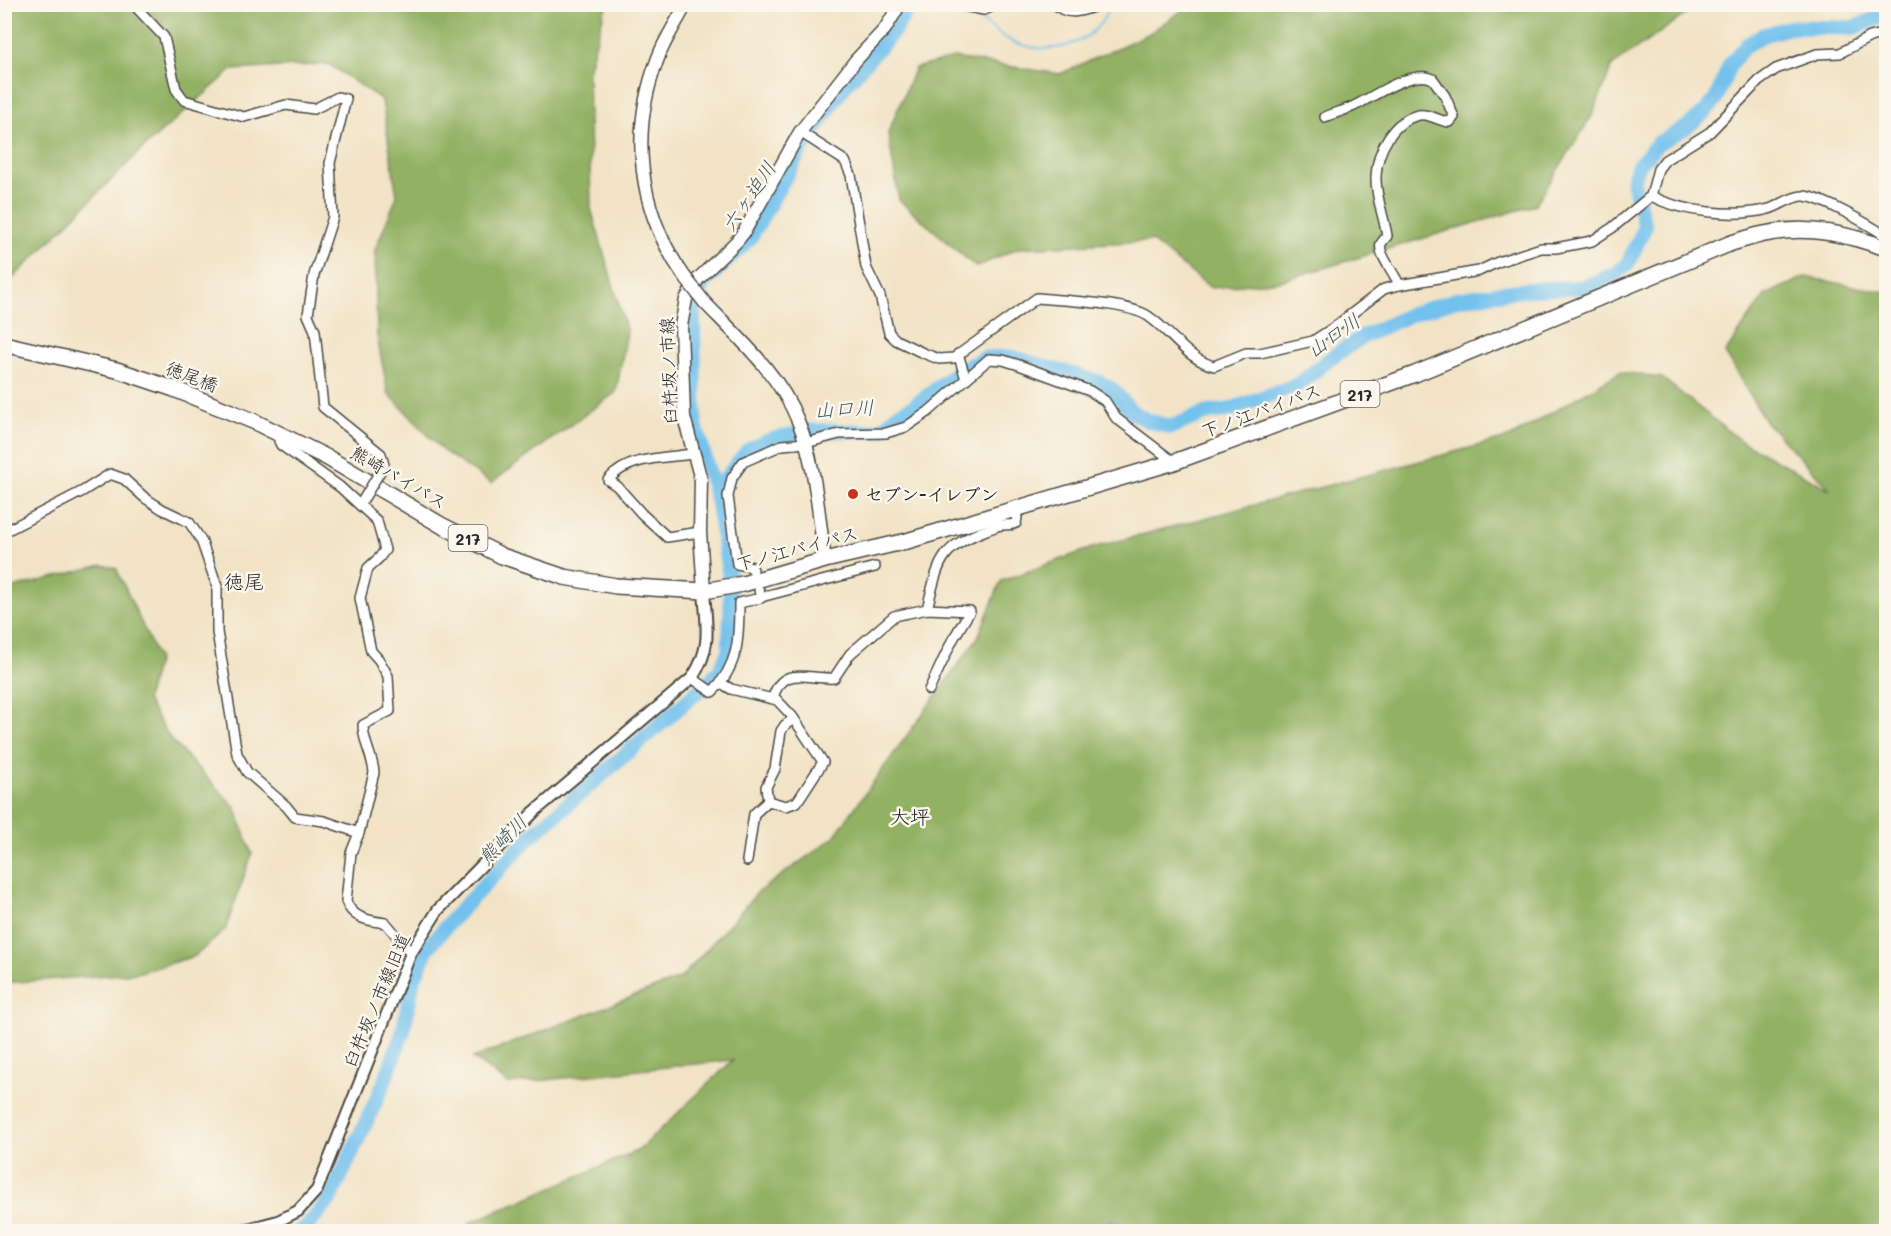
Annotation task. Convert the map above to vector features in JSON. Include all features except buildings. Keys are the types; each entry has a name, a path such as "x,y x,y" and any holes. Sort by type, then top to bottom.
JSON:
{"highway":[{"name":"下ノ江バイパス","path":"704,591 743,584 832,558 908,541 1174,462 1415,374 1729,244 1771,232 1816,230 1854,237 1887,248"},
{"name":"徳尾橋","path":"4,344 117,370 174,389 253,421"},
{"name":"熊崎バイパス","path":"253,421 328,458 441,525 502,556 564,577 616,586 704,591"}],"main road":[{"path":"686,4 658,57 647,94 641,145 644,184 653,220 670,257 705,303 751,350 775,382 799,422 832,558"},
{"name":"臼杵坂ノ市線","path":"704,591 700,532 701,480 684,417 681,326 686,299 698,279 744,232 802,134 856,60 885,29 900,4"}],"street":[{"path":"133,4 164,37 176,89 184,100 244,117 286,105 314,109 338,97 346,99 330,163 333,217 314,275 308,315 315,331 323,407 381,454 384,465 361,503"},
{"path":"953,4 984,10 999,4"},
{"path":"1055,4 1060,9 1078,13 1101,4"},
{"path":"802,134 845,161 851,175 866,267 880,296 889,333 896,340 939,359 954,358 1037,298 1108,306 1145,315 1194,358 1214,366 1246,353 1260,353 1313,341 1384,289 1479,271 1498,261 1541,248 1557,248 1592,241 1651,196 1658,169 1665,160 1710,132 1759,81 1776,69 1816,54 1840,53 1869,37 1887,33"},
{"path":"1325,117 1351,107 1384,89 1422,75 1433,79 1451,108 1454,117 1450,122 1421,115 1401,123 1389,135 1380,157 1376,177 1387,236 1381,243 1381,252 1397,276 1399,285"},
{"path":"1651,196 1664,203 1715,213 1766,210 1803,196 1841,211 1887,236"},
{"path":"959,356 965,377"},
{"path":"753,570 752,567 737,564 728,496 732,478 743,462 782,445 805,440 839,434 886,433 906,427 928,412 965,377 989,359 1004,360 1090,391 1104,401 1116,418 1174,462"},
{"path":"281,435 279,441 281,445 361,503 377,521 385,550 380,558 368,568 360,598 371,651 388,676 390,711 363,725 363,737 373,763 374,773 350,862 347,905 363,920 386,923 411,954"},
{"path":"694,454 632,463 616,470 608,480 667,537 700,532"},
{"path":"4,532 83,491 110,474 124,479 145,498 189,522 201,540 217,586 217,632 237,754 247,772 296,817 324,821 359,833"},
{"path":"927,609 944,555 965,538 1002,525 1016,523 1015,509"},
{"path":"832,558 844,574"},
{"path":"694,679 712,692 721,683 733,663 737,650 739,603 760,593 875,567"},
{"path":"792,569 797,586"},
{"name":"臼杵坂ノ市線旧道","path":"236,1232 278,1221 298,1211 317,1190 411,954 438,910 534,812 694,679 702,663 707,643 704,591"},
{"path":"773,698 780,682 789,678 801,675 834,678 850,654 894,616 927,609 970,611 952,641 929,690"},
{"path":"721,683 730,689 773,698 781,704 823,762 797,802 786,806 768,801"},
{"path":"768,801 766,787 775,769 781,731 785,724 794,719"},
{"path":"747,861 754,814 768,801"}],"green space":[{"path":"5,5 610,5 605,9 588,71 591,209 627,332 616,392 491,483 443,451 388,393 377,337 375,250 397,196 382,100 328,64 232,70 141,150 11,280 5,282"},
{"path":"1190,5 1699,5 1612,66 1592,116 1535,205 1280,281 1211,288 1151,241 1018,248 976,267 899,200 888,133 915,68 954,58 1060,74 1148,34"},
{"path":"1805,277 1886,292 1886,1231 466,1232 469,1223 639,1150 733,1060 508,1084 473,1058 681,978 758,892 833,838 978,637 1001,581 1092,548 1511,437 1620,372 1662,378 1741,441 1831,490 1765,421 1725,353 1765,295"},
{"path":"102,565 116,568 158,659 146,700 171,740 235,807 252,854 225,930 195,956 136,973 5,983 5,590"}],"water":[{"path":"1111,1219 1123,1225 1123,1231 1105,1231"}],"waterway":[{"name":"熊崎川","path":"298,1232 307,1226 330,1199 383,1086 403,1032 413,981 427,949 453,918 530,837 709,682 720,669 729,651 731,608 729,575 717,501 695,423 693,300 704,283 750,238 799,153 832,104 847,83 893,32 910,4"},
{"path":"929,4 952,8"},
{"path":"964,11 1011,41 1047,48 1060,47 1085,37 1104,18 1110,5"},
{"name":"山口川","path":"717,501 717,495 725,479 748,450 770,440 809,431 883,429 896,415 914,406 960,370 985,358 1011,357 1099,382 1113,390 1132,412 1149,421 1171,427 1206,413 1229,410 1299,384 1362,337 1409,315 1458,299 1522,290 1584,287 1616,273 1627,265 1645,227 1633,181 1638,166 1658,143 1687,127 1705,112 1716,99 1730,64 1746,45 1763,35 1792,27 1852,28 1886,15"}],"place":[{"name":"セブン-イレブン","path":"853,494"}],"district":[{"name":"徳尾","path":"244,581"},
{"name":"大坪","path":"910,816"}],"water label":[{"name":"六ヶ迫川","path":"748,196"}]}
